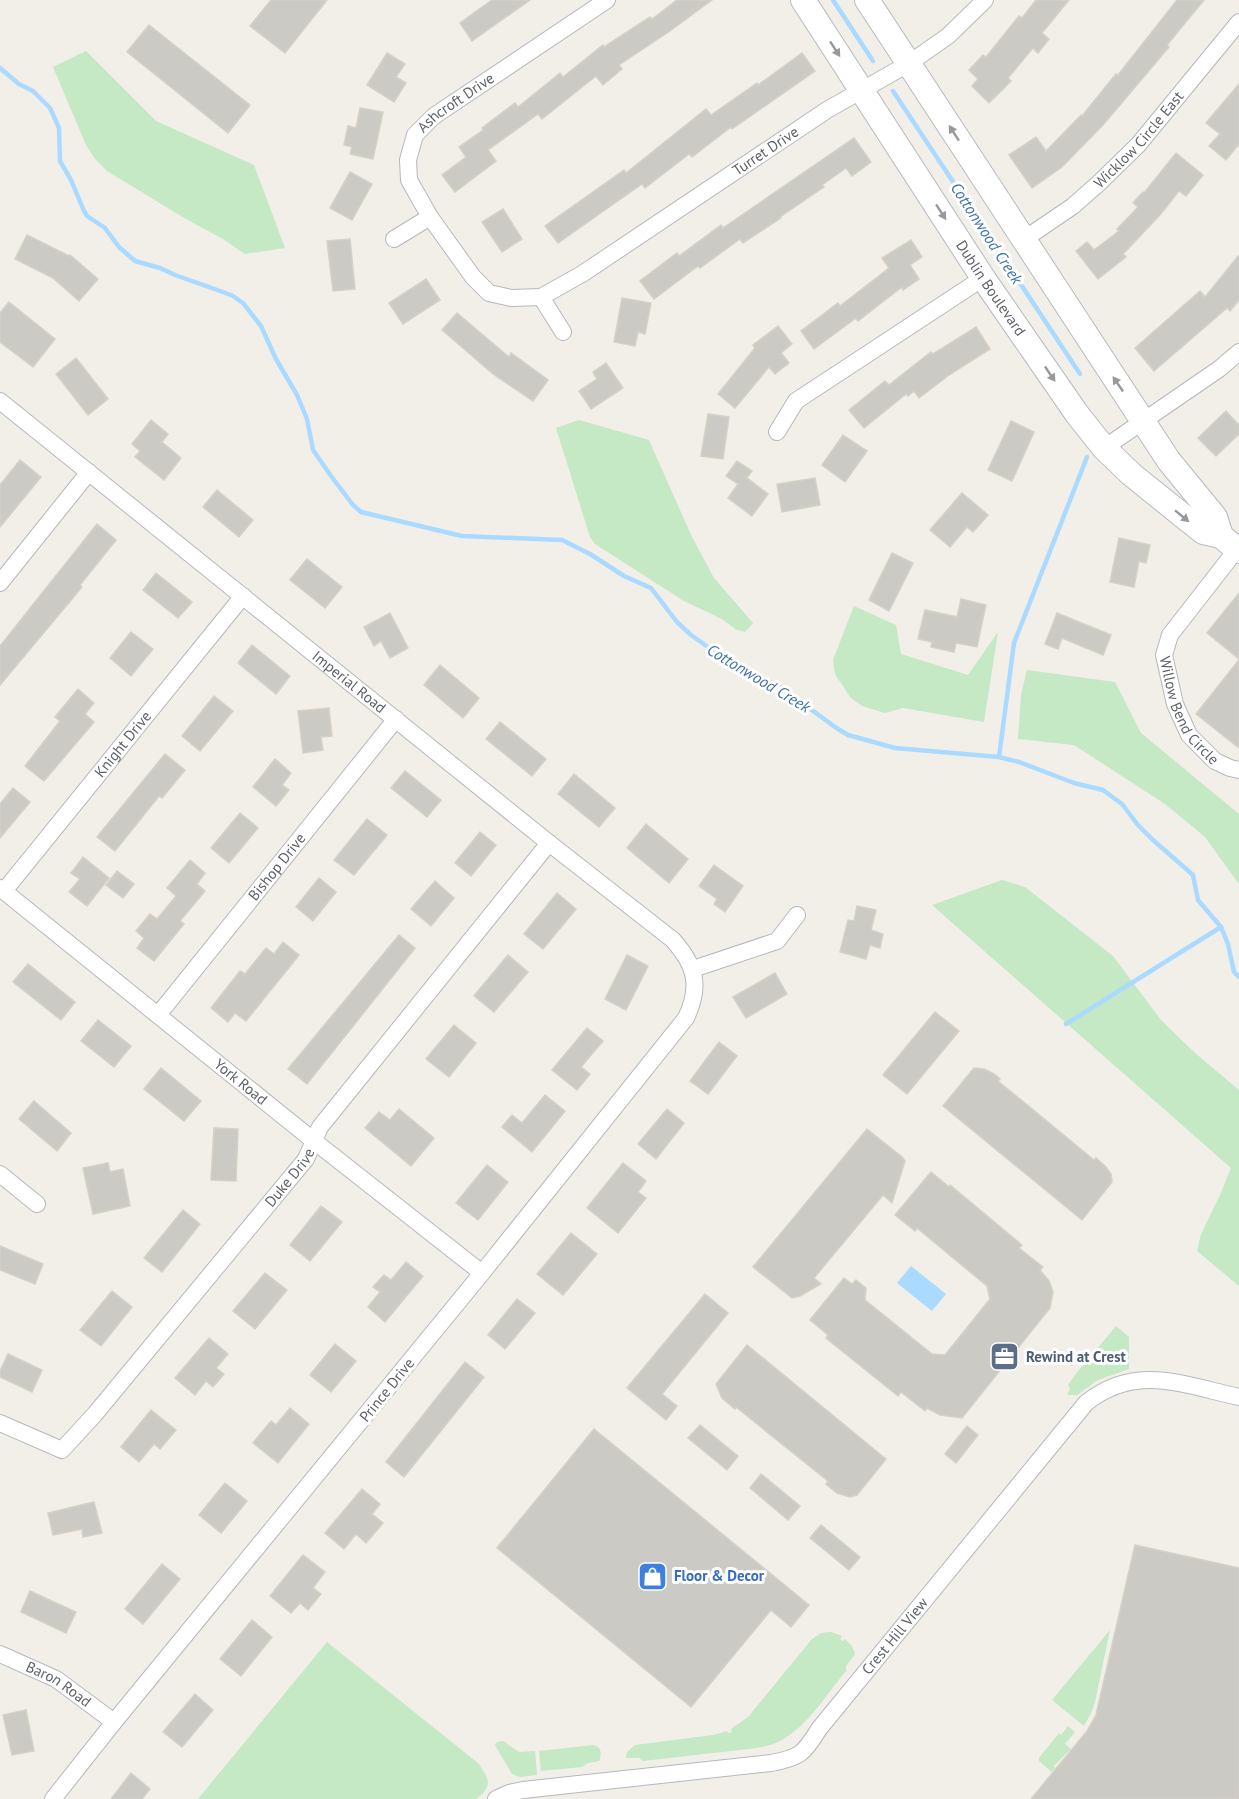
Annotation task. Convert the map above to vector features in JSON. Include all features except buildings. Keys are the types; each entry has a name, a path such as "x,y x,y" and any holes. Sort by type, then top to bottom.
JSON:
{"main road":[{"name":"Dublin Boulevard","path":"803,0 983,278 1077,414 1104,448 1131,474 1203,532 1232,545"},
{"path":"867,0 1169,461 1215,517 1232,545"}],"street":[{"name":"Ashcroft Drive","path":"430,217 409,180 408,160 415,135 434,116 608,0"},
{"name":"Turret Drive","path":"430,217 473,277 489,293 511,298 541,297 582,274 827,110 908,64 948,36 985,0"},
{"name":"Wicklow Circle East","path":"1023,240 1073,206 1138,145 1239,22"},
{"path":"394,239 430,217"},
{"path":"777,432 796,401 983,278"},
{"path":"541,297 563,332"},
{"path":"1104,448 1219,369 1239,352"},
{"name":"Imperial Road","path":"0,401 549,843 673,939 693,969"},
{"path":"0,583 89,472"},
{"name":"Willow Bend Circle","path":"1232,545 1170,636 1164,655 1175,704 1189,735 1215,761 1239,770"},
{"name":"Knight Drive","path":"2,890 243,596"},
{"name":"Bishop Drive","path":"158,1015 396,719"},
{"name":"Duke Drive","path":"0,1422 62,1450 306,1159 320,1127 549,843"},
{"name":"York Road","path":"2,890 482,1273"},
{"path":"693,969 777,941 797,915"},
{"name":"Prince Drive","path":"53,1799 482,1273 686,1018 693,1004 695,989 693,969"},
{"path":"0,1174 37,1204"},
{"name":"Crest Hill View","path":"496,1799 523,1790 771,1764 799,1755 806,1750 819,1729 1086,1403 1111,1388 1142,1379 1160,1380 1239,1397"},
{"name":"Baron Road","path":"0,1654 57,1679 114,1722"}],"green space":[{"path":"86,51 156,121 254,165 285,248 245,254 107,171 86,145 53,67"},
{"path":"579,420 649,440 691,535 714,578 753,623 745,632 737,630 722,619 684,601 595,544 590,537 556,428"},
{"path":"854,606 896,625 901,654 968,675 998,632 984,722 903,708 885,713 862,706 850,697 835,674 833,660"},
{"path":"1027,670 1115,682 1141,733 1239,814 1239,884 1205,837 1165,804 1074,745 1018,739 1021,695"},
{"path":"1002,880 1025,887 1113,956 1161,1020 1195,1053 1239,1090 1239,1286 1197,1251 1201,1234 1231,1168 932,905"},
{"path":"1116,1326 1129,1337 1129,1369 1098,1380 1077,1395 1067,1395 1070,1389 1068,1385 1073,1377"},
{"path":"1110,1630 1095,1702 1084,1726 1052,1700"},
{"path":"831,1632 842,1636 840,1639 843,1641 845,1639 852,1646 855,1654 846,1666 846,1671 819,1706 804,1723 785,1738 757,1748 643,1761 639,1758 626,1758 627,1752 635,1745 732,1732 731,1729 748,1717 812,1639 821,1633"},
{"path":"327,1642 478,1763 488,1782 482,1794 476,1799 198,1799"},
{"path":"1068,1726 1075,1732 1065,1744 1071,1749 1054,1766 1052,1772 1039,1761 1039,1758 1059,1733 1061,1735"},
{"path":"503,1741 519,1752 535,1751 537,1775 519,1777 512,1774 495,1745"},
{"path":"593,1745 600,1751 599,1761 582,1767 541,1771 539,1751"}],"water":[{"path":"911,1266 946,1294 932,1311 897,1283"}],"waterway":[{"name":"Cottonwood Creek","path":"833,0 873,61"},
{"name":"Cottonwood Creek","path":"0,68 19,84 33,91 50,108 59,128 60,161 84,211 87,216 105,228 119,247 135,261 223,292 243,303 261,326 276,359 297,395 307,419 313,450 353,505 361,512 462,536 562,540 590,554 624,576 651,588 677,622 691,635 722,657 782,688 848,735 895,748 999,757 1019,762 1074,783 1103,790 1122,804 1138,825 1193,875 1198,900 1221,927 1228,944 1234,972 1239,977"},
{"name":"Cottonwood Creek","path":"893,91 1080,374"},
{"name":"Cottonwood Creek","path":"999,757 1014,643 1087,457"},
{"path":"1066,1024 1221,927"}],"place":[{"name":"Rewind at Crest","path":"1005,1357"},
{"name":"Floor & Decor","path":"653,1576"}]}
